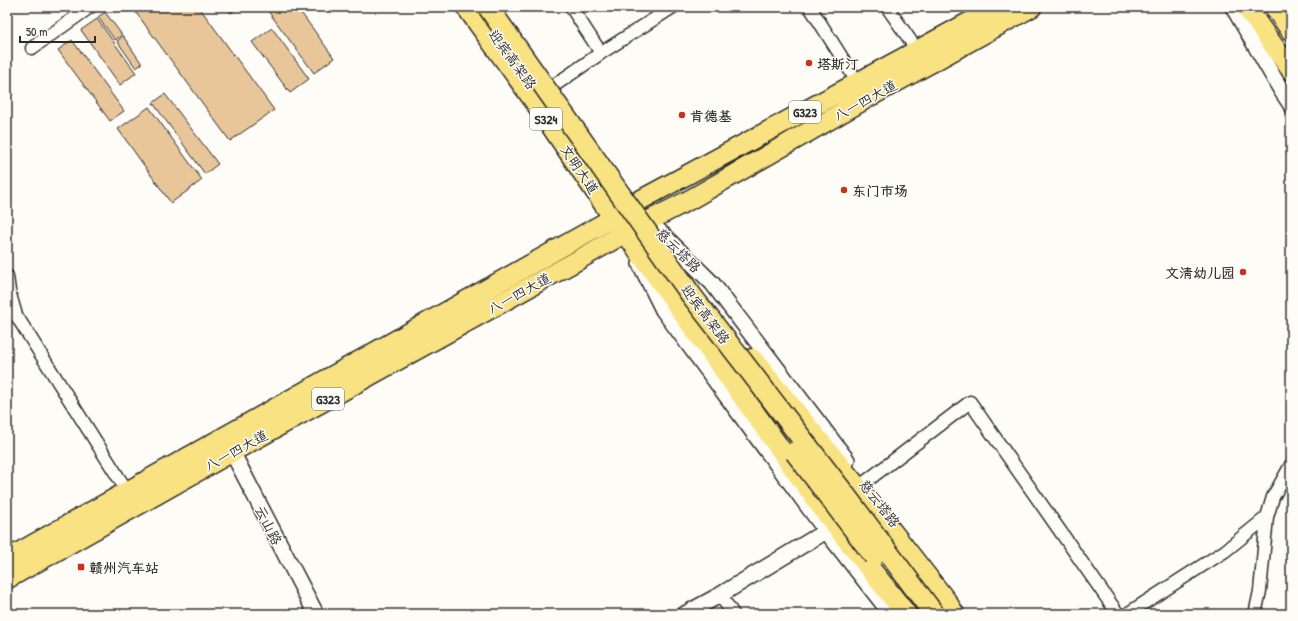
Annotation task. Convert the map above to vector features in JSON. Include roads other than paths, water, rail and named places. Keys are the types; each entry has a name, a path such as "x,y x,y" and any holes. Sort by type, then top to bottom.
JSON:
{"highway":[{"name":"迎宾高架路","path":"476,7 684,302 827,495 919,614"},
{"name":"迎宾高架路","path":"488,7 692,296 848,498 934,614"},
{"path":"697,292 853,482 946,601 954,614"},
{"path":"676,304 823,509 906,614"}],"main road":[{"name":"文明大道","path":"466,7 534,101 613,218 625,233"},
{"name":"文明大道","path":"496,7 635,203 649,220"},
{"name":"八一四大道","path":"7,579 228,444 613,218 635,203 997,7"},
{"name":"八一四大道","path":"7,559 127,491 228,444 580,259 649,220 691,199 864,100 1032,7"},
{"path":"1246,7 1291,70"},
{"path":"1274,7 1291,31"},
{"name":"慈云塔路","path":"649,220 661,241 697,292 942,605 947,614"},
{"name":"慈云塔路","path":"625,233 676,304 911,614"}],"street":[{"path":"32,48 90,7"},
{"path":"571,7 601,54"},
{"path":"552,87 673,7"},
{"path":"810,7 858,83"},
{"path":"887,7 917,50"},
{"path":"1233,7 1291,105"},
{"name":"慈云塔路","path":"649,220 712,283 864,483 954,597 964,614"},
{"path":"625,233 663,310 826,531 891,614"},
{"path":"7,276 9,291 16,315 127,491"},
{"path":"864,483 970,402 1118,614"},
{"name":"云山路","path":"228,444 316,614"},
{"path":"1255,614 1260,591 1267,517 1273,497 1291,465"},
{"path":"1127,614 1224,551 1267,517"},
{"path":"685,614 720,595 826,531"},
{"path":"720,595 733,614"}],"place":[{"name":"塔斯汀","path":"809,63"},
{"name":"肯德基","path":"682,115"},
{"name":"东门市场","path":"844,190"},
{"name":"文清幼儿园","path":"1243,272"},
{"name":"赣州汽车站","path":"81,567"}]}
